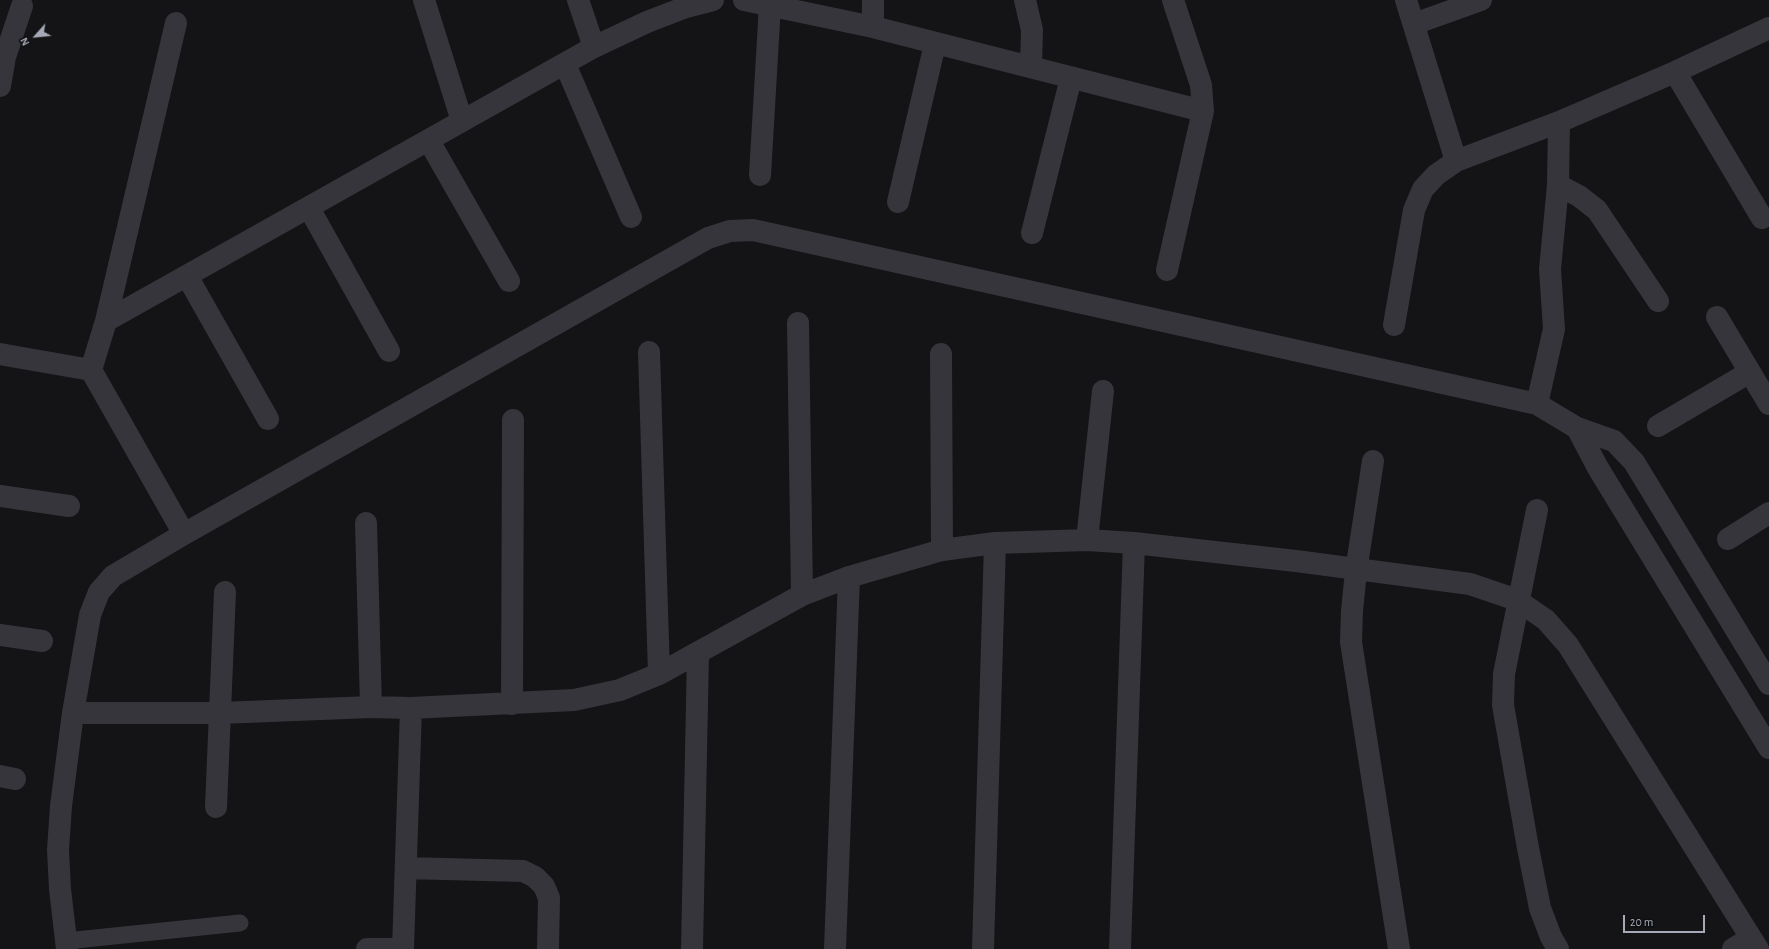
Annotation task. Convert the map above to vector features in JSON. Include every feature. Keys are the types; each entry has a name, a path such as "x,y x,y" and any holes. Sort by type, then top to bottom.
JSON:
{"street":[{"path":"424,0 462,121"},
{"path":"578,0 594,47"},
{"path":"106,321 594,47 647,22 686,7 713,0"},
{"path":"744,0 873,27 935,44 1031,66 1071,78 1202,111"},
{"path":"873,0 873,27"},
{"path":"1024,0 1032,30 1031,66"},
{"path":"1167,270 1202,111 1201,85 1173,0"},
{"path":"1406,0 1456,160"},
{"path":"1414,24 1481,0"},
{"path":"760,175 770,5"},
{"path":"0,86 6,57 22,6"},
{"path":"176,23 106,321 91,370 184,534"},
{"path":"1394,325 1414,210 1423,189 1436,175 1456,160 1559,122 1675,72 1769,28"},
{"path":"898,202 935,44"},
{"path":"565,64 631,216"},
{"path":"1675,72 1762,218"},
{"path":"1032,233 1071,78"},
{"path":"1537,404 1554,329 1550,269 1558,185 1559,122"},
{"path":"428,141 509,281"},
{"path":"1558,185 1579,196 1597,210 1658,301"},
{"path":"309,208 389,351"},
{"path":"66,945 60,889 58,850 61,806 73,713 90,616 99,592 113,576 184,534 708,238 730,231 753,230 1224,336 1366,365 1537,404 1577,428 1614,441 1634,462 1769,684"},
{"path":"187,276 268,419"},
{"path":"1717,317 1769,404"},
{"path":"798,323 802,596"},
{"path":"649,352 659,674"},
{"path":"0,354 91,370"},
{"path":"941,354 942,550"},
{"path":"1658,426 1750,372"},
{"path":"1086,540 1103,391"},
{"path":"512,420 512,704"},
{"path":"1577,428 1602,474 1769,748"},
{"path":"1373,461 1356,571 1351,642 1399,949"},
{"path":"0,496 69,506"},
{"path":"1537,510 1504,674 1503,705 1540,908 1551,937 1558,949"},
{"path":"1728,539 1769,513"},
{"path":"366,524 371,707"},
{"path":"73,713 220,713 371,707 411,708 574,700 620,690 659,674 802,596 849,577 942,550 994,543 1086,540 1134,543 1470,584 1518,600 1546,620 1568,645 1755,944 1733,949"},
{"path":"983,949 994,543"},
{"path":"1120,949 1134,543"},
{"path":"835,949 849,577"},
{"path":"216,807 225,592"},
{"path":"0,635 42,641"},
{"path":"692,949 698,654"},
{"path":"367,949 403,949 411,708"},
{"path":"406,868 523,871 535,877 544,886 550,898 548,949"}],"lane":[{"path":"66,945 133,942 240,923"}]}
